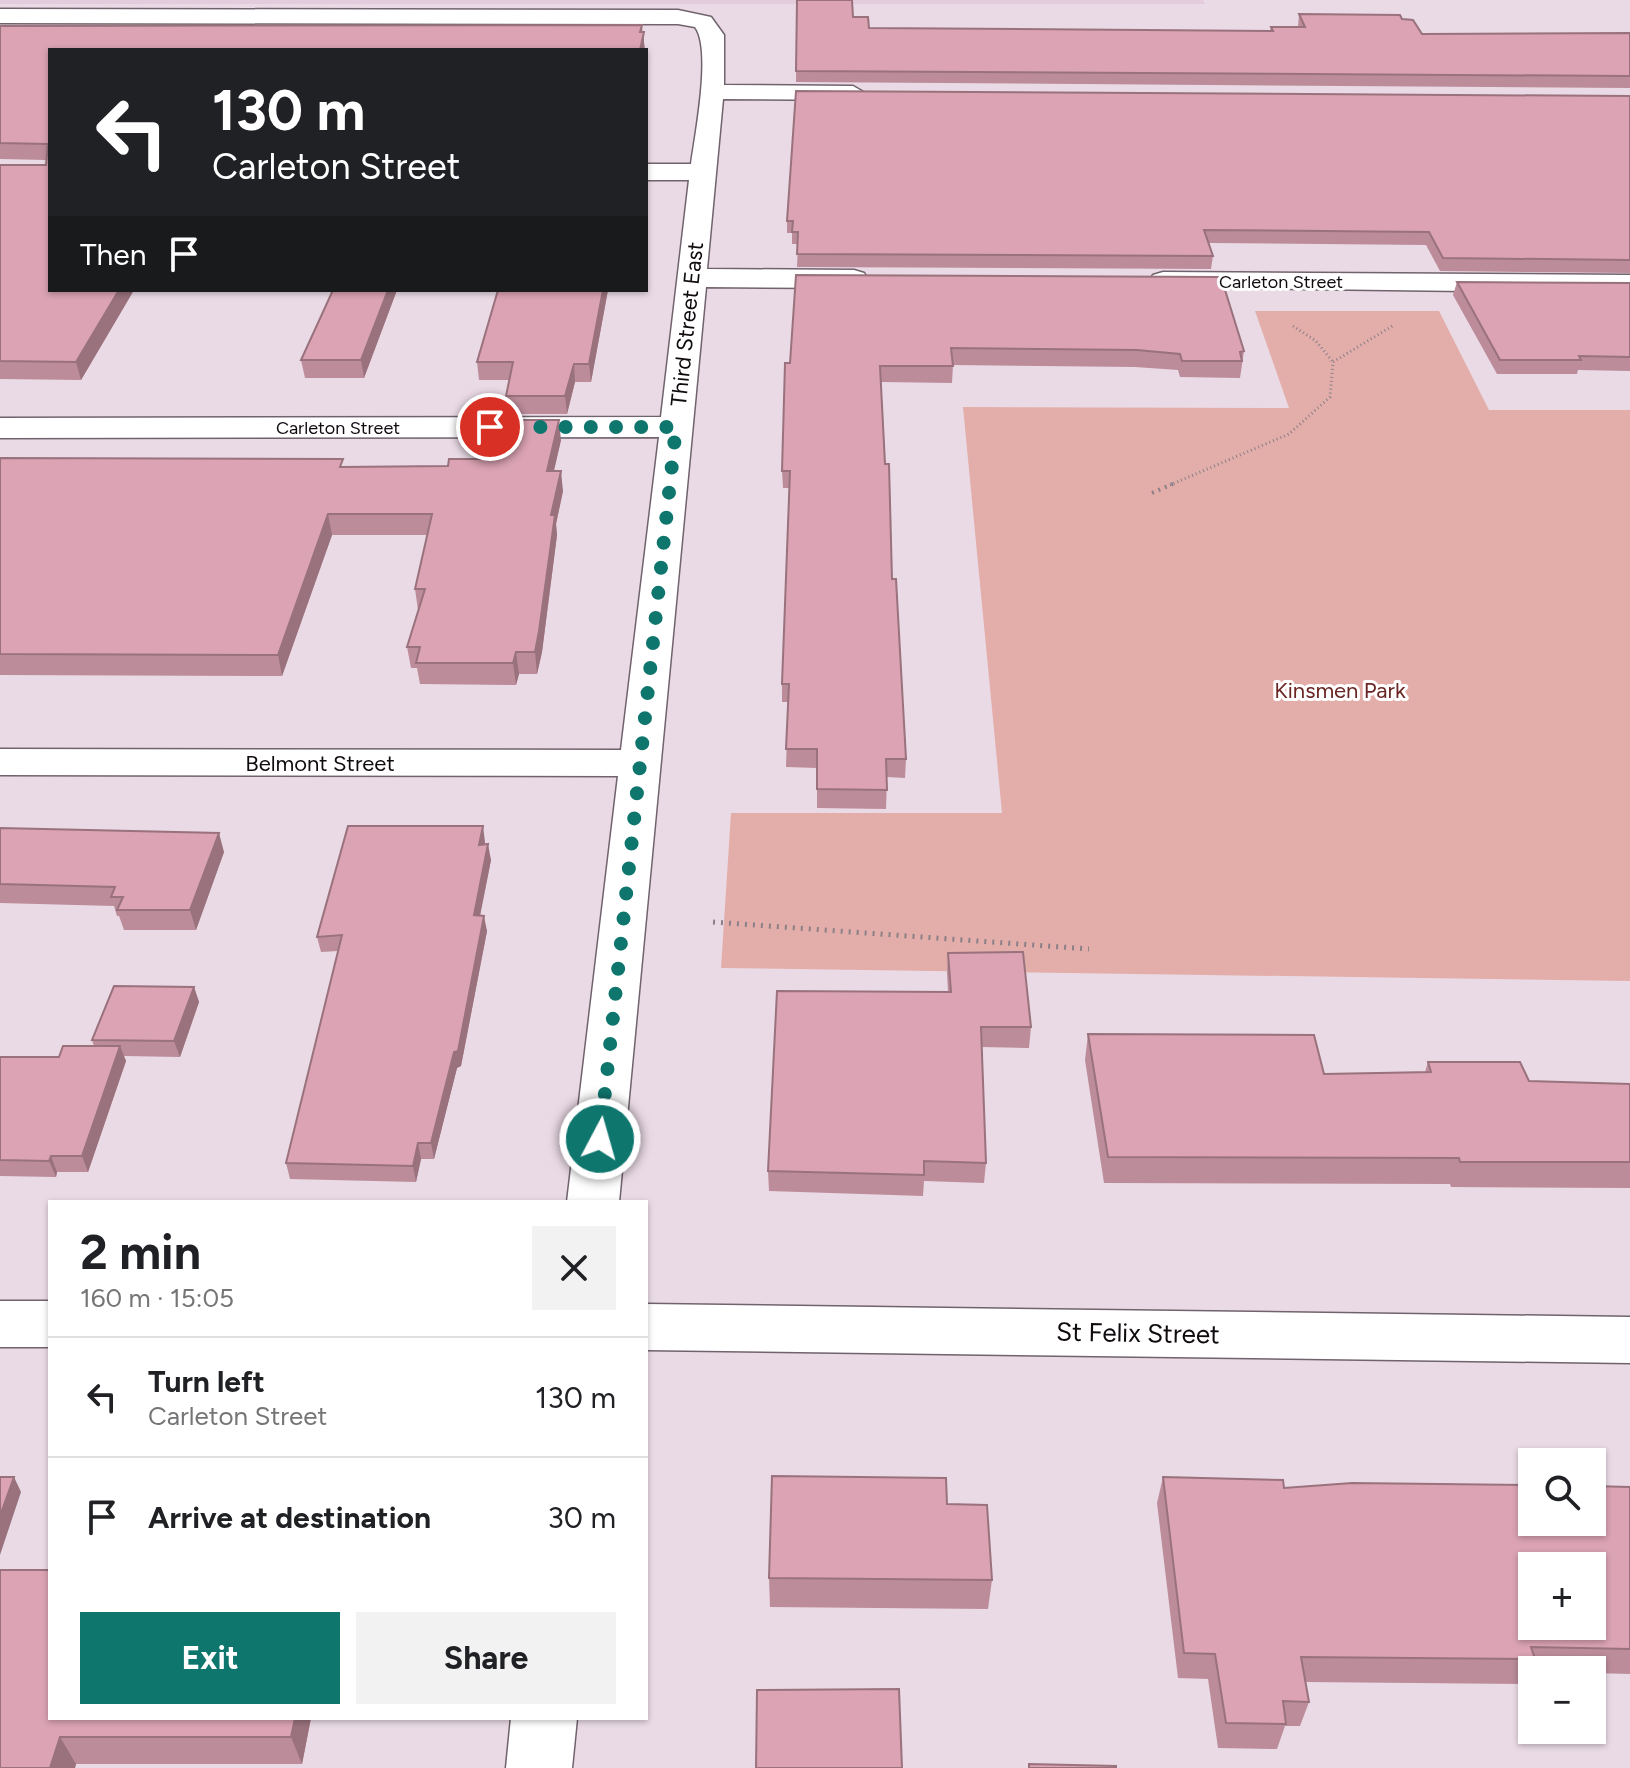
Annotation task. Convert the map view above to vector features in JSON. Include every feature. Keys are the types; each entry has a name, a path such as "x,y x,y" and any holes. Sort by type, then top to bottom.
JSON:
{"street":[{"name":"Third Street East","path":"0,16 678,17 703,22 713,35 712,92 593,1200"},
{"path":"712,92 872,93"},
{"path":"648,172 702,172"},
{"path":"692,278 878,280"},
{"name":"Carleton Street","path":"1134,281 1630,284"},
{"name":"Carleton Street","path":"0,428 676,427"},
{"name":"Belmont Street","path":"0,762 641,763"},
{"path":"0,1324 48,1324"},
{"name":"St Felix Street","path":"648,1327 1630,1340"},
{"path":"539,1768 544,1720"}],"path":[{"path":"1152,493 1289,434 1330,397 1333,362 1316,341 1284,319"},
{"path":"1333,362 1399,322"},
{"path":"713,922 1089,949"}],"shaded area":[{"path":"0,0 1203,0 1205,4 0,4"}],"green space":[{"name":"Kinsmen Park","path":"1255,311 1439,311 1489,410 1630,410 1630,981 721,968 731,813 1002,813 963,407 1289,408"}],"building":[{"path":"797,0 852,0 853,17 868,17 869,28 1273,31 1271,27 1305,27 1299,14 1400,15 1402,19 1413,20 1422,34 1630,33 1630,76 796,71"},
{"path":"642,25 640,32 644,32 640,48 48,48 48,144 0,143 0,26"},
{"path":"796,91 1630,96 1630,260 1443,258 1429,232 1204,230 1213,256 797,254 798,232 792,232 793,221 787,221"},
{"path":"48,144 48,292 118,292 76,362 0,361 0,165 46,165"},
{"path":"796,275 1221,277 1244,351 1240,352 1242,361 1182,361 1180,354 1137,350 951,348 953,366 880,366 885,464 889,464 892,579 896,579 906,759 886,759 887,790 817,789 817,749 786,749 789,684 782,684 790,471 782,471 785,363 790,363"},
{"path":"1457,282 1630,283 1630,357 1500,360"},
{"path":"332,292 387,292 361,360 301,360"},
{"path":"497,292 603,292 589,364 574,364 565,396 506,396 513,362 477,362"},
{"path":"501,420 559,420 547,471 561,471 551,515 555,515 539,631 535,652 516,652 513,663 416,663 420,647 407,647 425,589 415,589 432,514 328,514 278,655 0,654 0,458 343,459 340,467 448,466 449,459 493,459"},
{"path":"348,826 483,826 479,845 488,844 474,915 484,916 458,1051 454,1052 431,1143 418,1143 413,1166 286,1163 342,935 317,937"},
{"path":"0,828 219,833 190,910 117,910 123,897 111,897 115,887 0,884"},
{"path":"1023,952 1031,1027 981,1027 986,1163 924,1161 924,1175 768,1171 777,991 951,992 948,953"},
{"path":"114,986 194,987 174,1041 92,1040"},
{"path":"1088,1034 1314,1035 1324,1074 1431,1072 1428,1062 1520,1062 1529,1081 1630,1084 1630,1162 1108,1157"},
{"path":"63,1046 120,1046 82,1156 51,1156 49,1161 0,1160 0,1057 59,1057"},
{"path":"772,1476 946,1478 947,1504 987,1505 992,1580 769,1578"},
{"path":"0,1477 14,1477 0,1516"},
{"path":"1163,1477 1283,1480 1284,1488 1352,1483 1518,1485 1518,1536 1606,1536 1606,1486 1630,1487 1630,1649 1531,1647 1534,1656 1518,1656 1518,1659 1301,1657 1309,1702 1283,1701 1286,1724 1226,1723 1215,1654 1184,1653"},
{"path":"0,1570 48,1570 48,1720 295,1720 291,1737 60,1737 50,1768 0,1768"},
{"path":"899,1689 902,1768 756,1768 757,1690"},
{"path":"1029,1764 1116,1766 1116,1768 1029,1768"}],"route":[{"path":"490,427 676,427 600,1139"}]}
